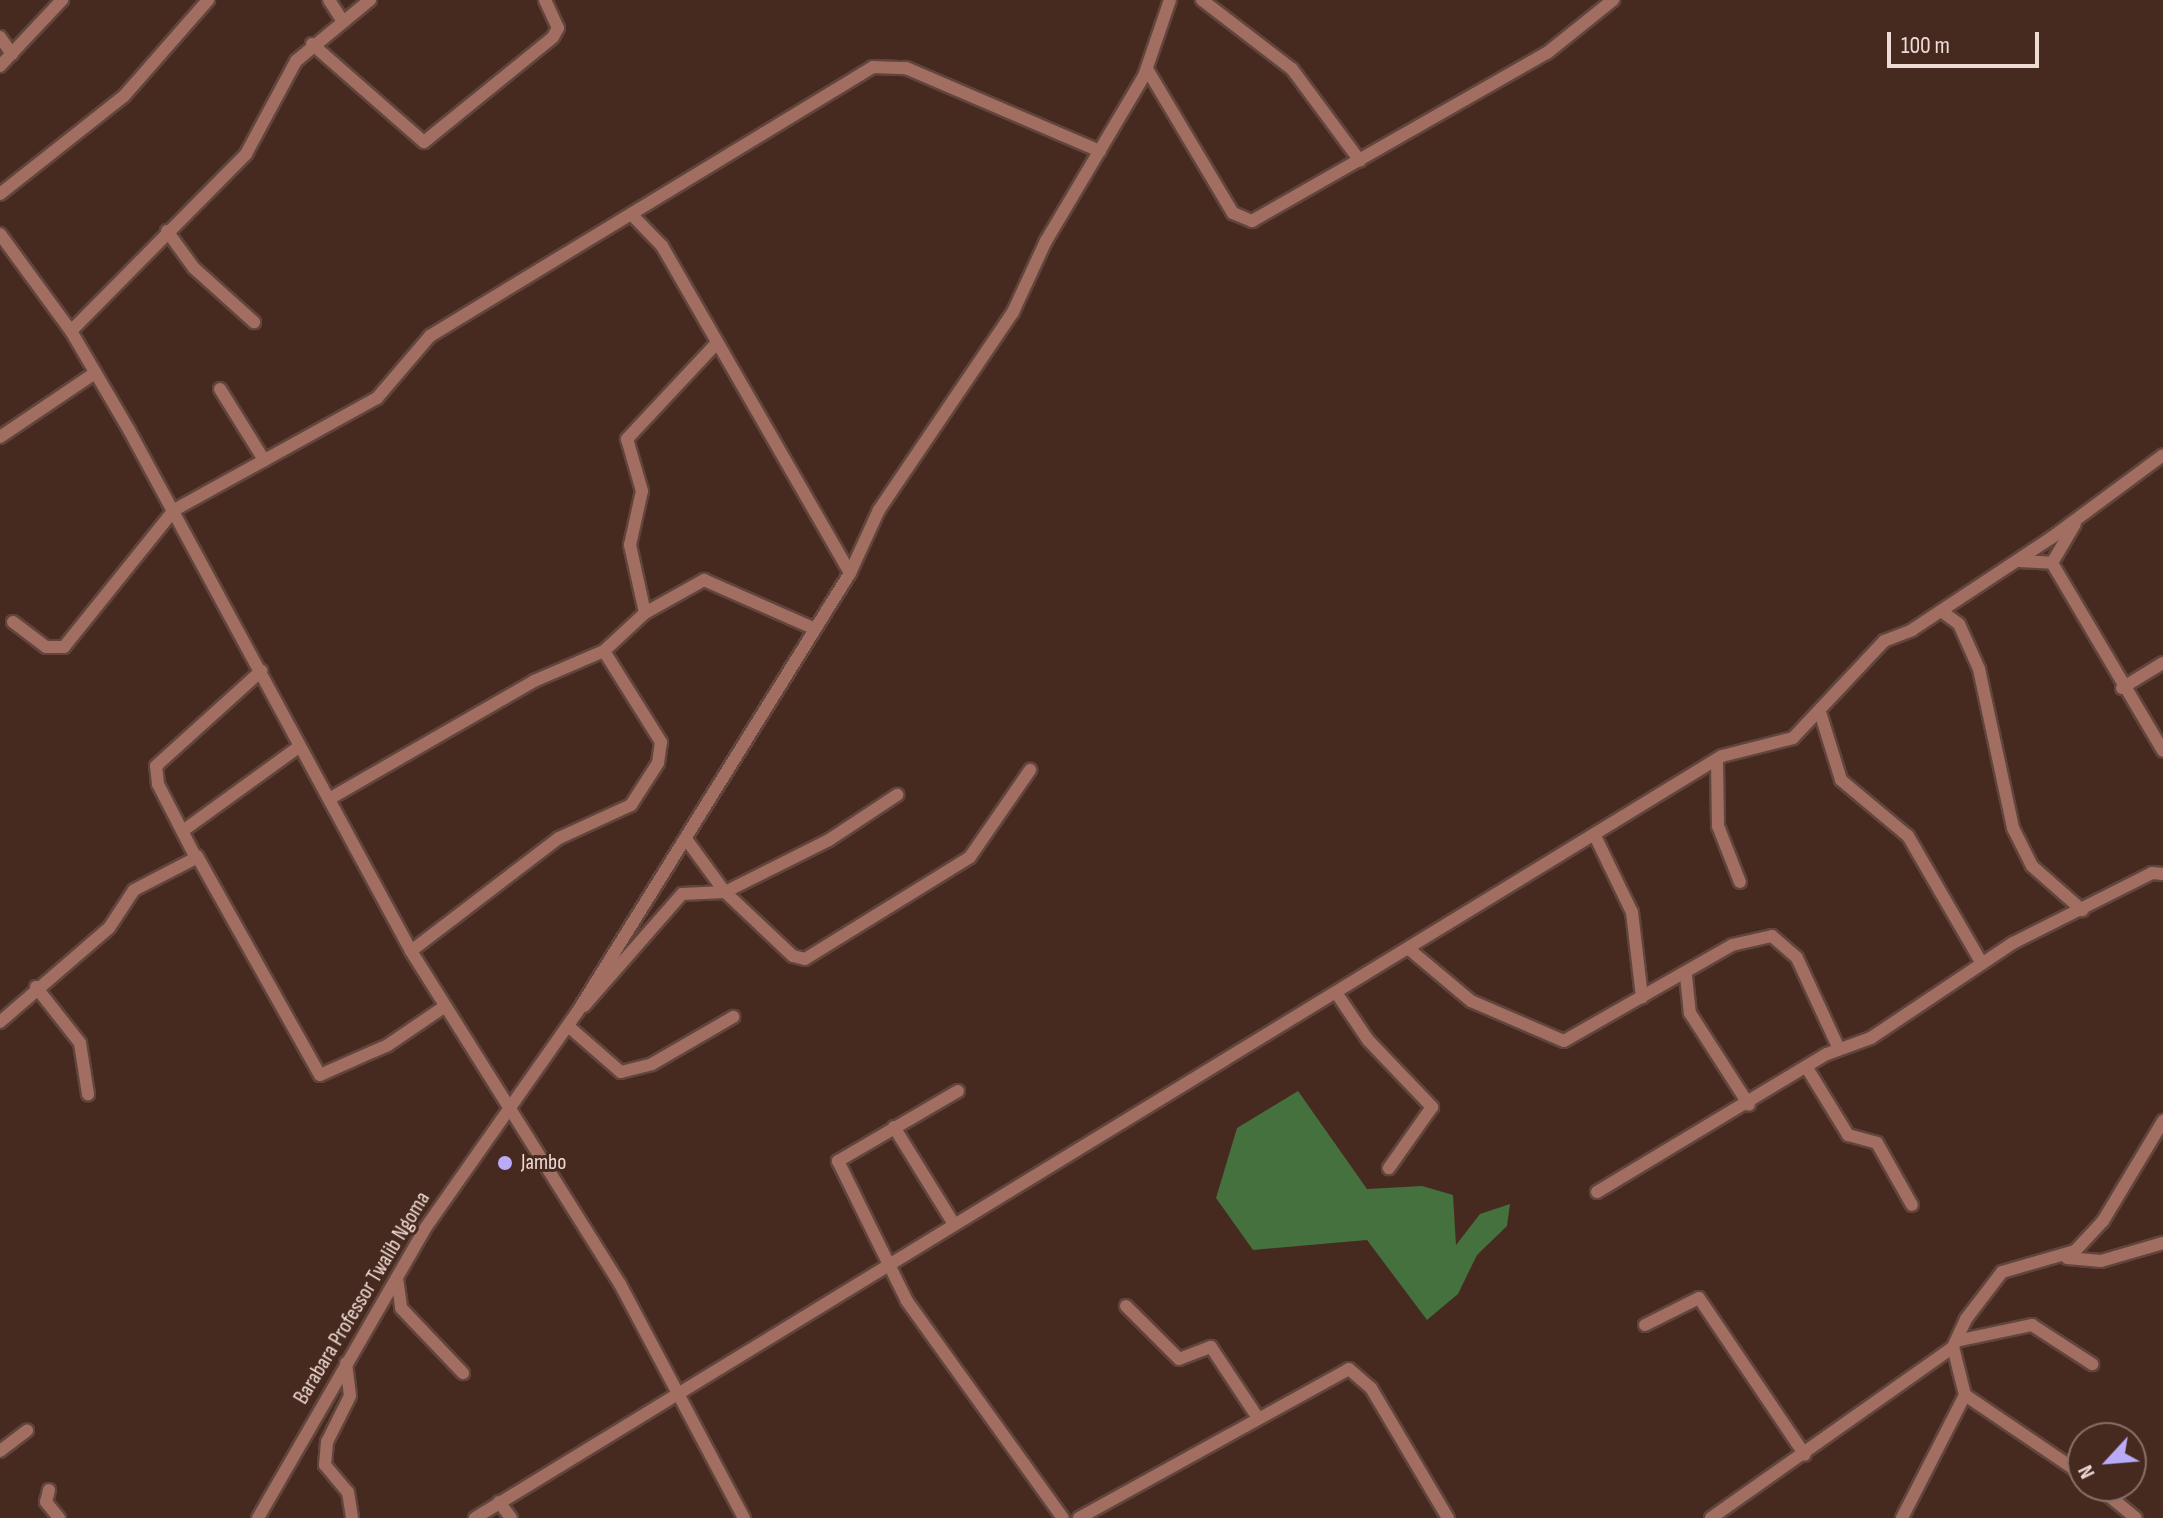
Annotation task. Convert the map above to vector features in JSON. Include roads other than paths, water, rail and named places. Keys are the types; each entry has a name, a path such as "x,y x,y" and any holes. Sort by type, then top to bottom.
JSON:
{"street":[{"path":"0,66 62,0"},
{"path":"0,194 124,96 208,0"},
{"path":"329,0 342,20"},
{"path":"71,331 246,154 280,84 312,44 370,0"},
{"path":"312,44 424,142 553,37 558,28 545,0"},
{"path":"578,1011 850,573 879,510 1013,312 1147,69 1170,0"},
{"path":"1202,0 1292,69 1360,161"},
{"path":"1147,69 1240,220 1267,214 1547,53 1613,0"},
{"path":"0,37 12,54"},
{"path":"13,622 46,647 64,647 174,510 377,398 430,336 882,64 1100,151"},
{"path":"632,215 650,227 715,345 824,518 850,573"},
{"path":"167,231 194,268 254,322"},
{"path":"0,234 71,331 174,510 411,951 444,1007 513,1106 677,1392 744,1518"},
{"path":"645,613 630,545 642,491 627,439 715,345"},
{"path":"0,437 95,373"},
{"path":"220,389 264,460"},
{"path":"475,1518 677,1392 1596,838 1717,761 1782,745 1820,712 1879,644 1941,611 2080,517 2163,455"},
{"path":"2052,563 2080,517"},
{"path":"2016,561 2052,563"},
{"path":"2052,563 2122,688 2163,751"},
{"path":"329,799 534,681 604,651 645,613 711,580 815,629"},
{"path":"1941,611 1959,624 1979,669 2013,828 2032,866 2082,910"},
{"path":"411,951 559,838 631,805 658,763 661,742 604,651"},
{"path":"2122,688 2163,663"},
{"path":"261,671 156,766 197,856 320,1075 375,1052 444,1007"},
{"path":"1820,712 1841,780 1908,836 1981,962"},
{"path":"184,830 300,746"},
{"path":"1717,761 1718,826 1740,882"},
{"path":"686,839 725,892 793,956 818,954 970,857 1030,770"},
{"path":"578,1011 682,894 725,892 829,840 897,795"},
{"path":"1596,838 1632,912 1642,997"},
{"path":"0,1022 36,987 109,928 134,890 197,856"},
{"path":"1597,1192 1749,1105 1839,1049 1871,1038 1981,962 2082,910 2163,874"},
{"path":"1409,949 1471,1001 1557,1040 1686,976 1747,938 1772,936 1797,958 1839,1049"},
{"path":"1686,976 1690,1013 1749,1105"},
{"path":"36,987 80,1043 88,1094"},
{"path":"1337,994 1377,1052 1432,1107 1389,1168"},
{"name":"Barabara Professor Twalib Ngoma","path":"258,1518 397,1274 578,1011"},
{"path":"568,1026 621,1072 652,1064 733,1017"},
{"path":"1807,1068 1848,1135 1877,1143 1912,1205"},
{"path":"958,1091 838,1157 889,1265 930,1337 1063,1518"},
{"path":"2067,1258 2103,1221 2163,1121"},
{"path":"894,1127 954,1224"},
{"path":"1711,1518 1805,1455 1955,1344 2002,1272 2067,1258 2101,1261 2163,1243"},
{"path":"397,1274 401,1308 463,1373"},
{"path":"1645,1325 1699,1298 1805,1455"},
{"path":"1126,1306 1179,1359 1211,1347 1256,1415"},
{"path":"1955,1344 2032,1325 2092,1364"},
{"path":"1902,1518 1965,1395 1955,1344"},
{"path":"346,1363 350,1396 327,1442 325,1465 348,1492 352,1518"},
{"path":"1079,1518 1094,1515 1256,1415 1349,1369 1371,1388 1448,1518"},
{"path":"1965,1395 2067,1464"},
{"path":"0,1451 27,1431"},
{"path":"49,1490 46,1502 59,1518"},
{"path":"499,1502 511,1518"},
{"path":"2116,1502 2136,1518"}],"place":[{"name":"Jambo","path":"505,1163"}]}
